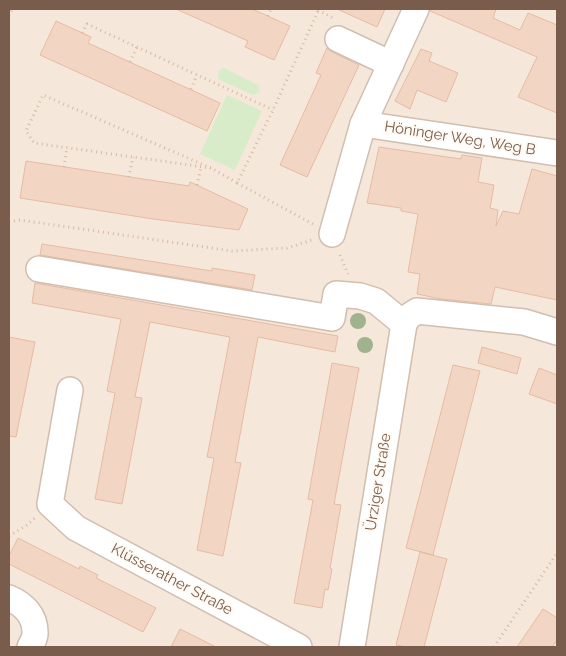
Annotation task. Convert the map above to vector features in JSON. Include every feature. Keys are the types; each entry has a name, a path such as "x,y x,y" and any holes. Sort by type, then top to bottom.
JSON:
{"street":[{"path":"332,234 364,124 416,9"},
{"path":"338,39 391,64"},
{"name":"Höninger Weg, Weg B","path":"364,124 557,153"},
{"path":"39,269 332,318 336,294 345,294 376,301 406,321 417,311 524,322 557,332"},
{"name":"Ürziger Straße","path":"352,647 406,321"},
{"path":"50,504 70,390"},
{"name":"Klüsserather Straße","path":"50,504 76,528 299,647"},
{"path":"9,598 20,603 31,615 36,633 30,647"}],"path":[{"path":"9,16 12,9"},
{"path":"268,16 271,9"},
{"path":"237,183 319,9"},
{"path":"82,33 87,24 273,110"},
{"path":"130,62 137,47"},
{"path":"191,89 197,75"},
{"path":"211,168 34,143 26,131 43,95 211,168 332,234 348,275 345,294"},
{"path":"64,167 67,148"},
{"path":"129,177 133,157"},
{"path":"197,185 201,167"},
{"path":"9,222 20,220 232,251 287,248 332,234"},
{"path":"9,536 27,525 50,504"},
{"path":"494,647 557,553"}],"shaded area":[{"path":"9,9 557,9 557,647 9,647"}],"green space":[{"path":"224,68 258,85 260,92 253,95 218,79 219,72"},
{"path":"227,95 262,111 235,170 200,154"}],"building":[{"path":"176,9 252,9 290,26 274,60 245,47 248,41"},
{"path":"337,9 385,9 377,27"},
{"path":"430,9 496,9 493,18 520,30 528,13 557,25 557,113 518,97 537,57 430,11"},
{"path":"56,21 91,37 88,43 220,103 207,131 40,55"},
{"path":"327,48 359,65 307,177 280,165 321,75 316,73"},
{"path":"421,49 432,53 429,61 458,73 446,102 417,90 410,109 395,101"},
{"path":"379,147 461,159 462,155 482,158 478,182 494,185 490,208 498,210 496,226 503,211 519,214 532,169 557,176 557,300 495,287 491,304 441,299 417,294 420,274 408,272 418,214 401,211 401,208 367,203"},
{"path":"26,161 189,186 190,182 248,209 239,230 153,219 20,198"},
{"path":"42,244 212,271 212,268 255,275 252,290 40,255"},
{"path":"35,283 338,336 335,352 258,337 235,462 241,463 223,556 197,550 214,458 207,457 230,337 150,322 135,397 142,398 122,504 95,499 115,393 107,391 121,319 32,303"},
{"path":"9,337 35,342 16,437 9,436"},
{"path":"482,347 521,358 517,374 478,363"},
{"path":"332,363 359,368 334,504 341,505 330,568 332,569 328,590 325,589 322,608 294,603 313,500 308,499"},
{"path":"453,365 480,371 433,555 406,548"},
{"path":"539,368 557,375 557,404 529,394"},
{"path":"18,538 79,569 80,566 98,575 96,578 156,608 143,632 9,564 9,556"},
{"path":"420,552 447,559 424,647 396,645"},
{"path":"543,609 557,618 557,640 552,647 517,647"},
{"path":"180,629 216,647 171,647"}]}
